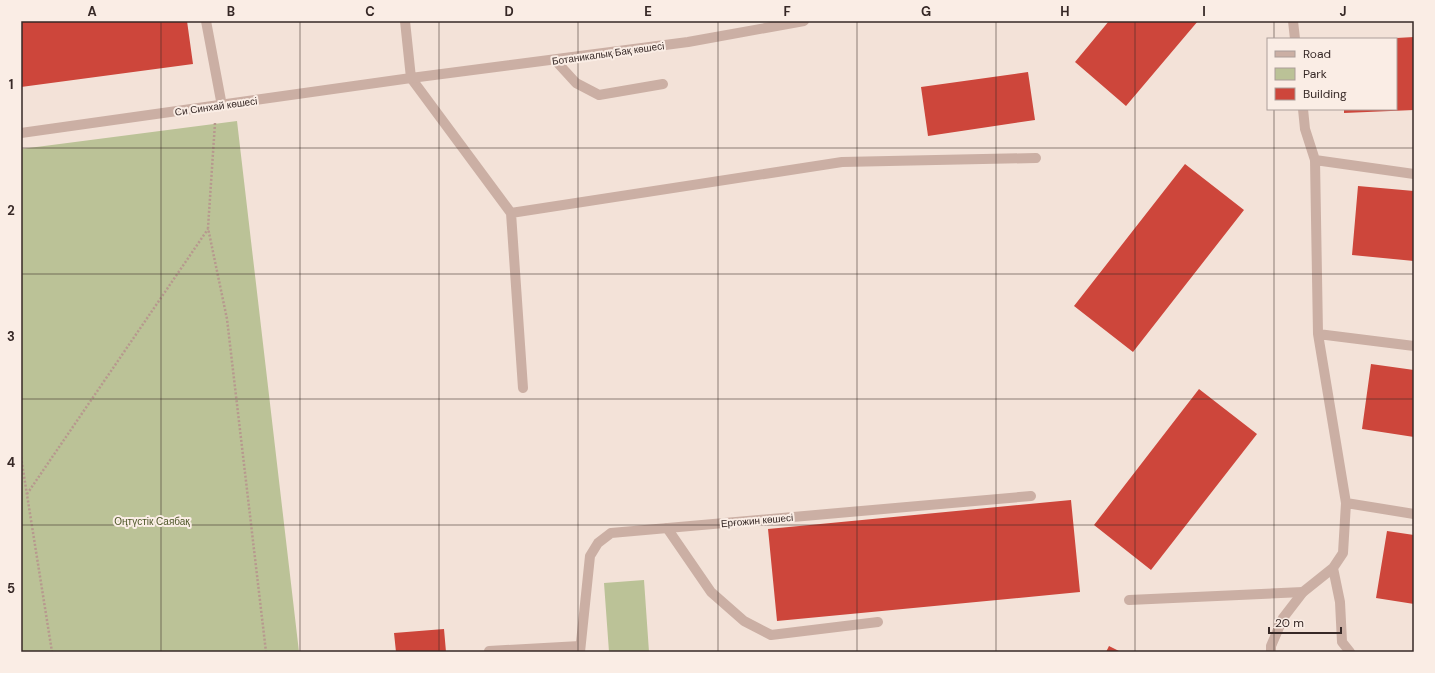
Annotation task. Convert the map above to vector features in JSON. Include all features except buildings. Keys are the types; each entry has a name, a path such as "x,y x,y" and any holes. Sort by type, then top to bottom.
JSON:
{"street":[{"path":"206,21 219,106"},
{"path":"405,21 411,78 511,213 523,388"},
{"name":"Ботаникалық Бақ көшесі","path":"411,78 688,42 774,24 804,21"},
{"path":"1294,21 1295,38"},
{"path":"554,60 576,84 599,95 663,84"},
{"name":"Си Синхай көшесі","path":"21,133 411,78"},
{"path":"1271,652 1271,646 1283,618 1303,592 1332,568 1343,553 1346,504 1318,334 1315,160 1305,129 1303,110"},
{"path":"511,213 842,162 1036,158"},
{"path":"1315,160 1414,174"},
{"path":"1318,334 1414,346"},
{"name":"Ерғожин көшесі","path":"580,649 590,556 598,543 611,533 1031,496"},
{"path":"1346,504 1414,514"},
{"path":"667,528 711,592 744,621 771,635 878,622"},
{"path":"1332,568 1340,602 1342,642 1350,652"},
{"path":"1129,600 1303,592"},
{"path":"489,651 580,649"}],"path":[{"path":"219,106 208,228 227,319 266,652"},
{"path":"27,494 208,228"},
{"path":"21,457 52,652"}],"green space":[{"name":"Оңтүстік Саябақ","path":"237,121 299,652 21,652 21,149"},
{"path":"644,580 649,652 609,652 604,583"}]}
